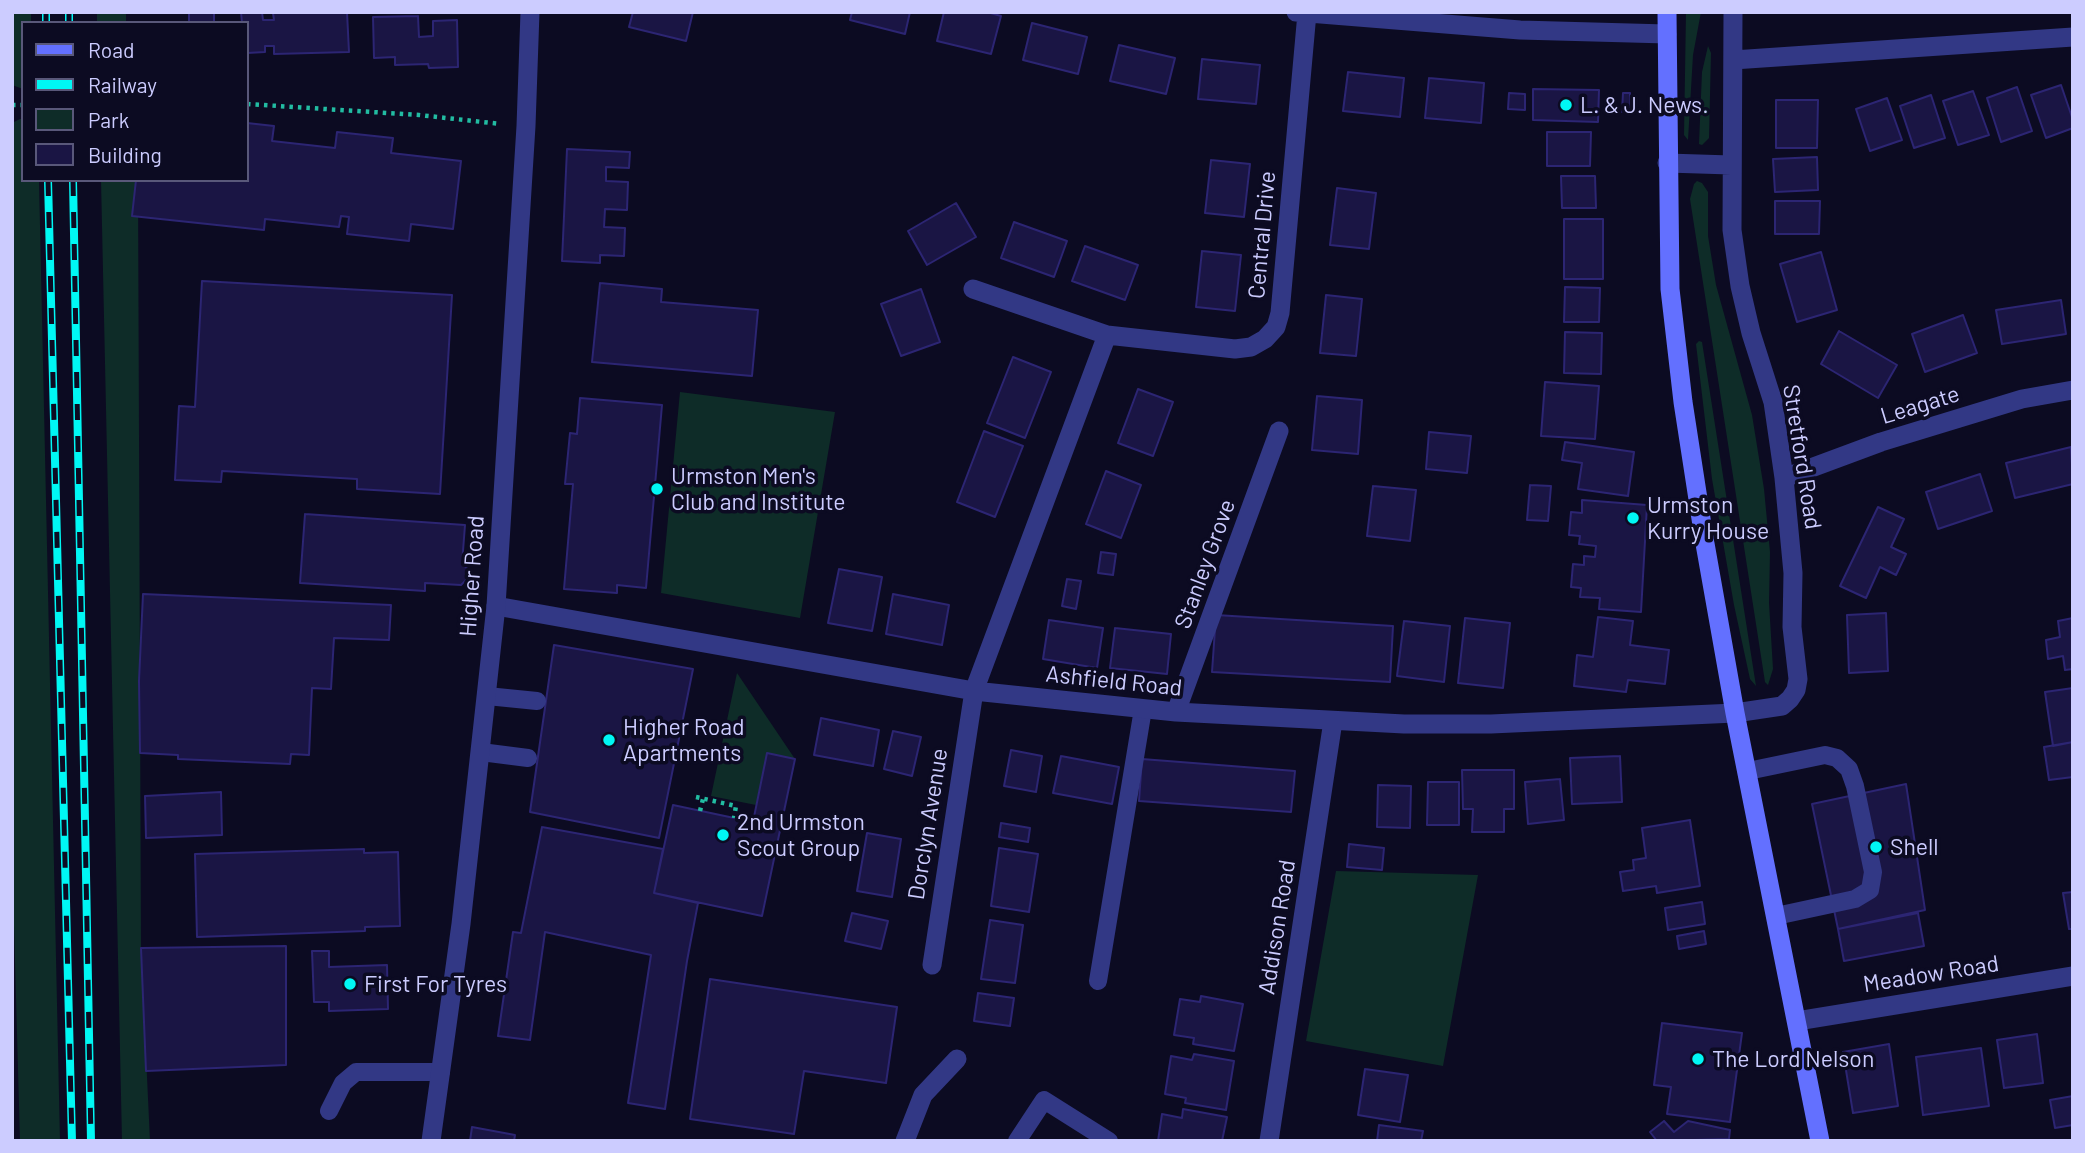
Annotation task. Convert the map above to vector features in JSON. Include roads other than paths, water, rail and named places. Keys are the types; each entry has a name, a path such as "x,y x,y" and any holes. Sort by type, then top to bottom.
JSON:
{"main road":[{"path":"1667,12 1670,289 1682,402 1735,713 1820,1141"}],"street":[{"name":"Higher Road","path":"431,1141 461,924 496,606 526,126 530,12"},
{"name":"Stretford Road","path":"1733,12 1732,230 1740,286 1751,333 1773,402 1793,573 1793,627 1798,679 1790,699 1782,706 1735,713"},
{"path":"1302,13 1520,30 1667,34"},
{"name":"Central Drive","path":"973,289 1107,335 1235,349 1251,347 1265,339 1276,327 1280,313 1302,13"},
{"path":"1733,60 2073,37"},
{"path":"1667,163 1731,165"},
{"path":"974,691 1107,335"},
{"name":"Leagate","path":"1784,478 1881,442 2022,399 2073,390"},
{"name":"Stanley Grove","path":"1177,712 1279,431"},
{"name":"Ashfield Road","path":"496,606 974,691 1177,712 1404,724 1491,724 1735,713"},
{"name":"Dorclyn Avenue","path":"932,965 974,691"},
{"name":"Addison Road","path":"1269,1141 1333,721"},
{"name":"Meadow Road","path":"1797,1021 2073,976"},
{"path":"905,1141 923,1095 957,1059"}],"lane":[{"path":"487,696 537,701"},
{"path":"1098,981 1143,709"},
{"path":"481,752 528,758"},
{"path":"1748,771 1825,755 1837,758 1849,769 1855,786 1873,872 1870,890 1855,899 1776,916"},
{"path":"329,1111 343,1083 356,1072 441,1072"},
{"path":"1017,1141 1044,1100 1109,1141"}],"railway":[{"path":"46,12 46,21"},
{"path":"69,12 69,21"},
{"path":"48,182 72,1141"},
{"path":"73,182 91,1141"}],"place":[{"name":"L. & J. News.","path":"1566,105"},
{"name":"Urmston Men's Club and Institute","path":"657,489"},
{"name":"Urmston Kurry House","path":"1633,518"},
{"name":"Higher Road Apartments","path":"609,740"},
{"name":"2nd Urmston Scout Group","path":"723,835"},
{"name":"Shell","path":"1876,847"},
{"name":"First For Tyres","path":"350,984"},
{"name":"The Lord Nelson","path":"1698,1059"}]}
